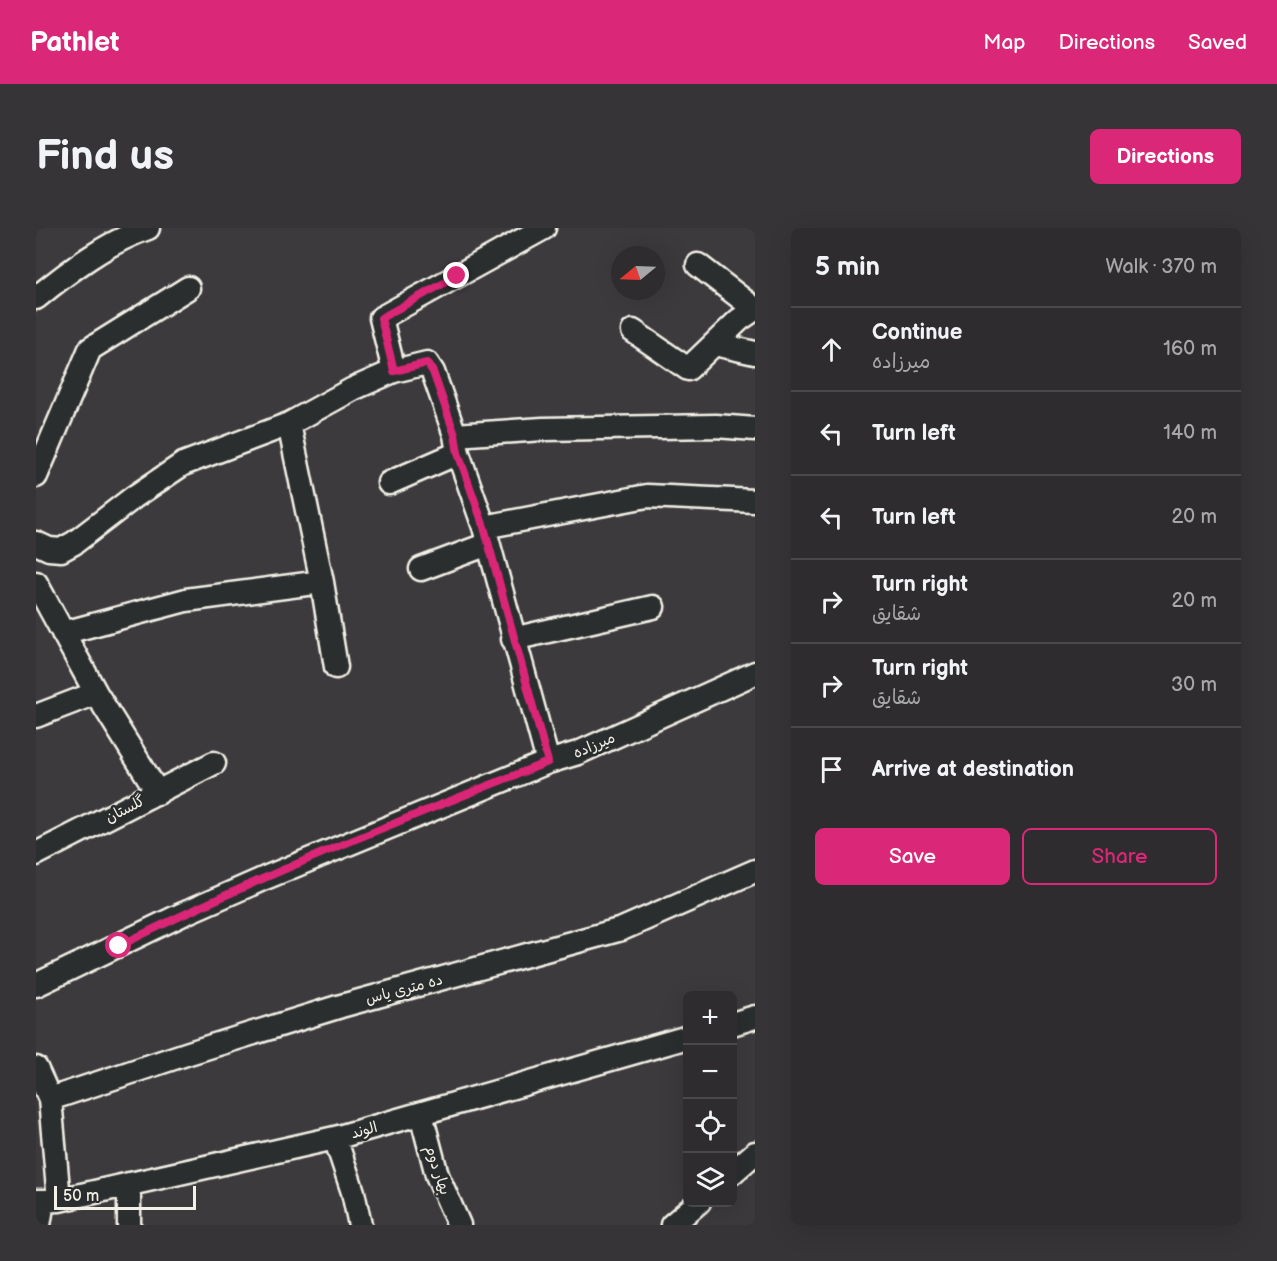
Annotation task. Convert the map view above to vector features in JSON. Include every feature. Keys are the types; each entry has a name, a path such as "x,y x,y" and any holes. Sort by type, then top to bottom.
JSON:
{"street":[{"path":"36,298 127,236 148,228"},
{"path":"394,371 381,318 544,228"},
{"path":"633,331 688,369 739,320 755,309 698,266"},
{"path":"36,476 90,348 188,288"},
{"path":"715,344 755,354"},
{"path":"36,543 49,549 61,550 183,464 289,424 353,389 394,371 427,363 433,372 486,536 548,762"},
{"path":"289,424 322,582 336,666"},
{"path":"389,483 456,444 543,429 716,426 755,429"},
{"path":"421,569 486,536 647,496 755,501"},
{"path":"63,633 186,600 322,582"},
{"path":"36,584 96,693 158,793"},
{"path":"513,639 653,607"},
{"name":"میرزاده","path":"36,986 203,904 548,762 578,753 755,673"},
{"path":"36,716 96,693"},
{"name":"گلستان","path":"36,854 214,763"},
{"name":"ده متری یاس","path":"50,1099 341,1006 622,929 755,871"},
{"path":"737,1022 755,1017"},
{"name":"الوند","path":"46,1201 335,1138 683,1038"},
{"path":"36,1068 50,1099 46,1201 39,1225"},
{"name":"بهار دوم","path":"421,1113 437,1175 459,1225"},
{"path":"335,1138 353,1192 360,1225"},
{"path":"737,1169 755,1153"},
{"path":"129,1184 129,1225"},
{"path":"672,1225 694,1207"}],"route":[{"path":"119,946 183,914 265,878 548,762 484,527 433,372 427,363 394,371 381,318 457,276"}]}
